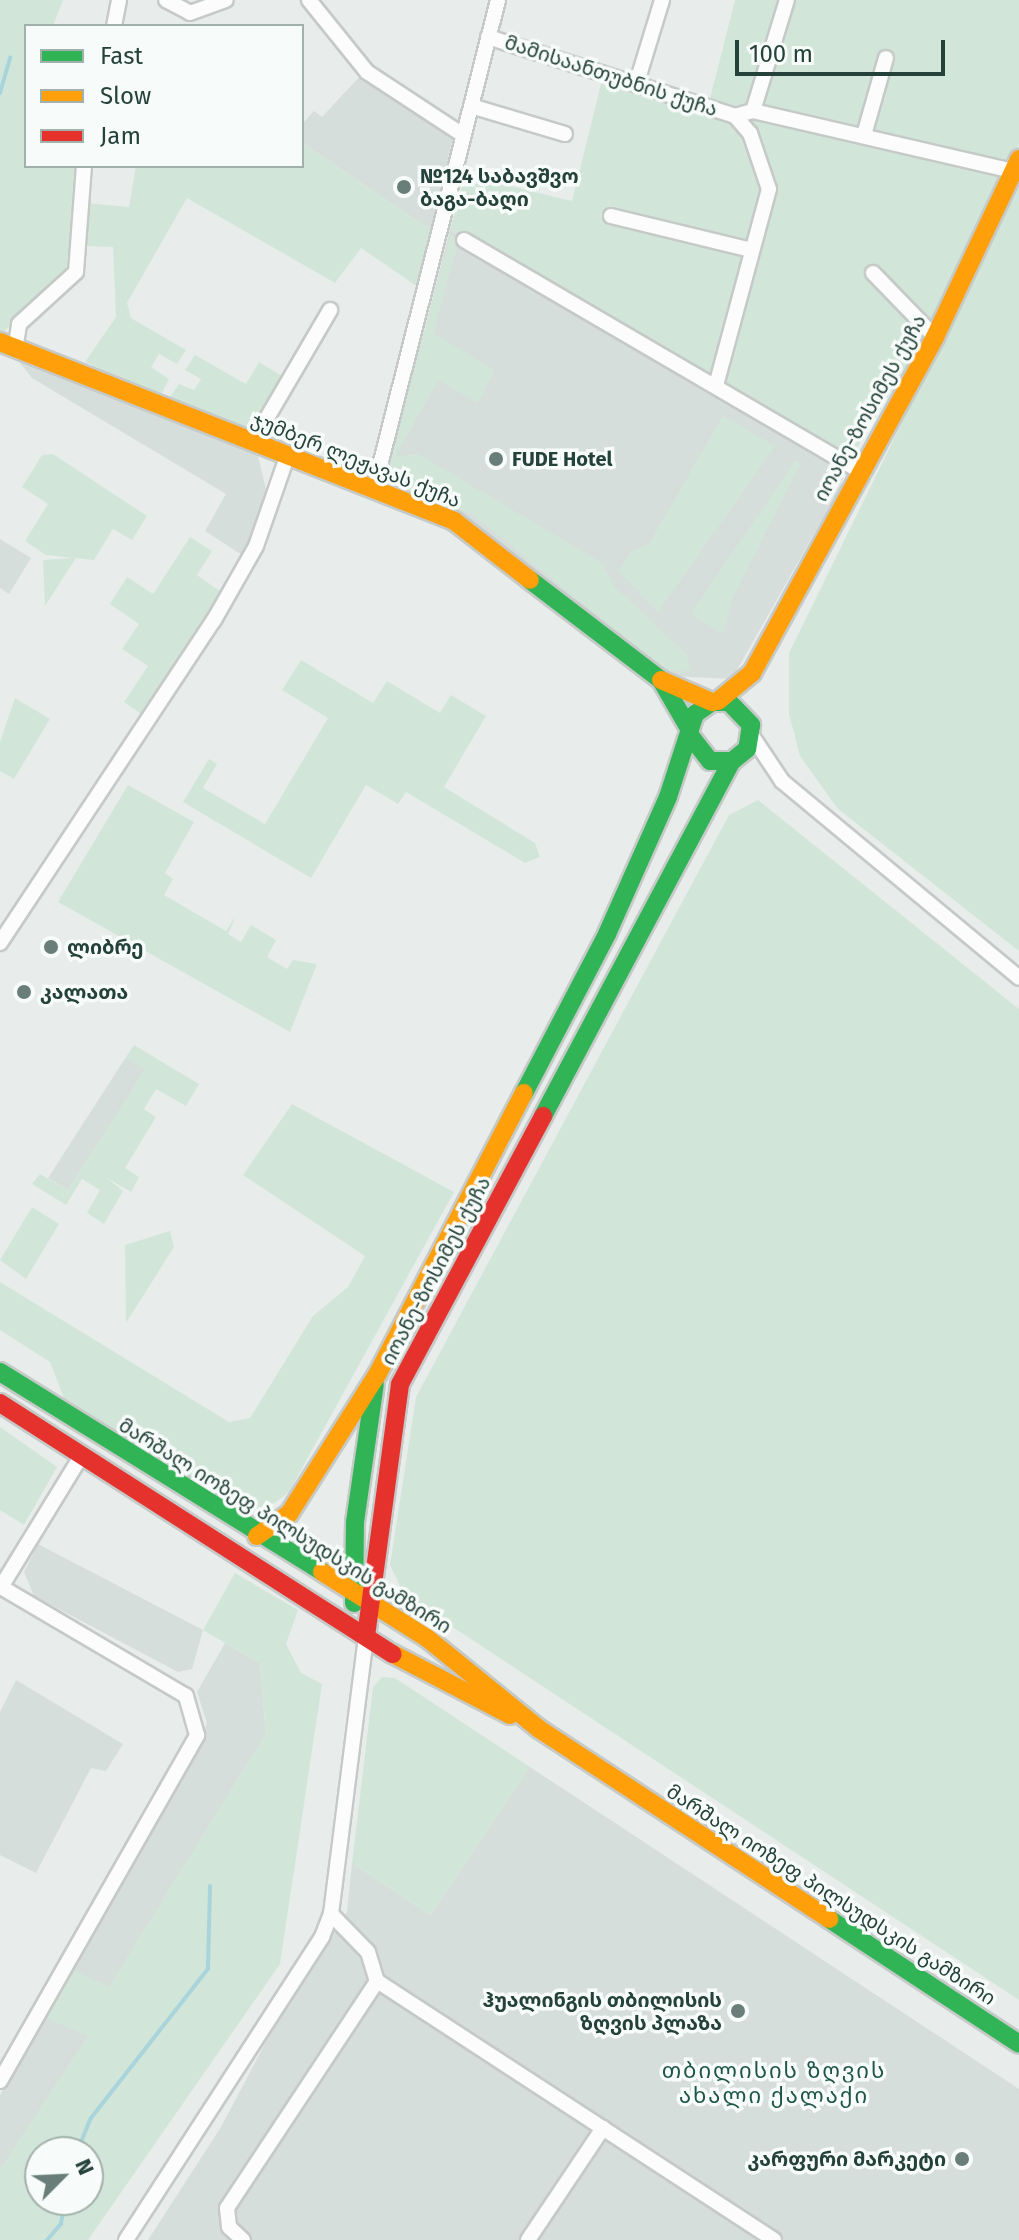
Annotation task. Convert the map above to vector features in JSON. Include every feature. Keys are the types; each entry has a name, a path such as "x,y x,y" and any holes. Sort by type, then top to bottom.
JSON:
{"street":[{"path":"114,24 119,0"},
{"path":"166,0 190,13 226,0"},
{"path":"309,0 367,72 463,135"},
{"path":"374,489 498,0"},
{"path":"637,82 662,0"},
{"path":"753,111 787,0"},
{"name":"მამისაანთუბნის ქუჩა","path":"488,37 637,82 735,116 768,169 752,250 716,385"},
{"path":"864,135 886,58"},
{"path":"471,106 565,134"},
{"path":"735,116 753,111 1016,165"},
{"name":"იოანე-ზოსიმეს ქუჩა","path":"715,702 752,673 935,337 1016,165"},
{"path":"8,343 19,324 76,272 84,168"},
{"path":"611,216 752,250"},
{"path":"464,240 860,471"},
{"path":"873,273 935,337"},
{"path":"253,442 330,310"},
{"name":"ჯუმბერ ლეჟავას ქუჩა","path":"8,343 287,457 454,521 661,680 715,702"},
{"path":"0,943 214,620 256,546 287,457"},
{"name":"იოანე-ზოსიმეს ქუჩა","path":"751,730 752,673"},
{"name":"ჯუმბერ ლეჟავას ქუჩა","path":"661,680 690,732"},
{"path":"782,781 737,705 715,702 690,732 701,756 734,760 782,781 1019,978"},
{"path":"734,760 751,730"},
{"name":"იოანე-ზოსიმეს ქუჩა","path":"257,1536 289,1514 377,1375 607,934 690,732"},
{"name":"იოანე-ზოსიმეს ქუჩა","path":"366,1636 400,1384 734,760"},
{"path":"385,1357 393,1369 408,1370"},
{"name":"მარშალ იოზეფ პილსუდსკის გამზირი","path":"0,1372 257,1536 427,1638 539,1729"},
{"name":"იოანე-ზოსიმეს ქუჩა","path":"366,1636 351,1594 377,1375"},
{"name":"მარშალ იოზეფ პილსუდსკის გამზირი","path":"0,1403 366,1636 539,1729 1019,2044"},
{"path":"0,2081 192,1749 198,1718 186,1696 159,1677 1,1588 97,1434"},
{"path":"126,2240 252,2053 331,1914 366,1636"},
{"path":"331,1914 368,1952 377,1981 774,2240"},
{"path":"243,2240 229,2227 227,2208 377,1981"},
{"path":"528,2240 603,2128"}],"shaded area":[{"name":"№124 საბავშვო ბაგა-ბაღი","path":"362,74 453,137 431,230 304,144 304,122 314,111 322,117"},
{"path":"450,230 844,469 841,486 732,679 670,676 385,486"},
{"path":"19,348 258,456 268,498 245,557 205,531 226,494 32,378 16,358"},
{"path":"0,539 31,558 9,594 0,588"},
{"path":"126,1057 146,1069 68,1190 48,1178"},
{"path":"38,1544 203,1630 192,1669 178,1672 34,1596 24,1572"},
{"path":"225,1643 260,1663 266,1734 109,1988 72,1970 200,1747 207,1723 197,1692"},
{"path":"16,1680 123,1744 106,1771 91,1768 36,1873 0,1855 0,1712"},
{"path":"530,1767 1019,2089 1019,2240 148,2240 221,2127 314,1951 347,1912 352,1863 430,1915"},
{"path":"47,2018 89,2035 0,2170 0,2095"}],"green space":[{"path":"0,0 63,0 54,24 24,24 24,168 80,168 65,277 0,335"},
{"path":"735,0 1019,0 1019,144 938,315 844,469 450,230 465,175 572,201 602,80 706,114"},
{"path":"304,144 431,230 421,289 361,248 335,283 187,198 127,303 131,318 186,350 177,364 159,354 151,367 169,379 160,397 85,362 116,317 113,247 84,246 86,203 129,207 136,168 304,168"},
{"path":"1019,184 1019,951 838,809 800,756 789,714 789,653"},
{"path":"451,234 459,240 433,333 494,370 478,403 438,380 395,457 418,454 602,563 614,586 687,655 691,672 664,669 473,515 383,479"},
{"path":"195,355 246,384 259,362 282,376 248,433 169,399 179,384 194,390 201,379 185,370"},
{"path":"723,416 775,446 658,612 619,571 631,552 649,544"},
{"path":"53,454 147,516 132,540 113,529 94,560 76,558 45,606 43,560 74,558 46,555 25,541 48,504 22,487 42,455"},
{"path":"795,461 800,464 732,599 723,634 691,614"},
{"path":"190,537 212,551 197,575 221,592 141,714 124,702 148,666 122,649 139,624 110,604 127,577 153,594"},
{"path":"301,660 373,703 387,681 440,713 451,695 486,716 444,787 535,843 540,857 525,863 406,792 398,804 366,785 311,878 183,802 209,759 217,764 203,788 265,824 328,718 282,690"},
{"path":"15,698 50,719 14,779 0,771 0,742"},
{"path":"128,785 194,822 165,873 173,879 164,895 226,931 236,916 228,934 241,942 251,925 276,940 267,957 287,969 293,960 317,964 290,1032 58,902"},
{"path":"758,800 1019,1009 1019,2000 404,1595 390,1565 416,1397 729,815"},
{"path":"134,1045 199,1084 186,1106 156,1089 144,1109 156,1117 125,1168 139,1177 131,1192 107,1178 123,1191 104,1224 87,1213 100,1190 82,1179 66,1205 32,1184 40,1174 68,1190 145,1070 126,1057"},
{"path":"292,1104 454,1192 289,1492 264,1511 245,1510 64,1398 50,1362 0,1330 0,1282 229,1422 250,1418 313,1316 348,1287 365,1256 243,1175"},
{"path":"32,1207 59,1224 26,1279 0,1260"},
{"path":"170,1231 174,1247 126,1323 125,1245"},
{"path":"0,1427 57,1467 24,1525 0,1510"},
{"path":"235,1573 298,1610 286,1644 301,1673 322,1684 280,1964 88,2240 0,2240 0,2170 88,2036 47,2018 72,1970 109,1987 266,1734 260,1663 203,1630"},
{"path":"382,1677 395,1678 530,1767 430,1915 352,1863 373,1687"}],"waterway":[{"path":"0,93 10,57"},
{"path":"84,2136 91,2118 208,1969 210,1886"},
{"path":"47,2240 61,2224 62,2216"}],"traffic: fast":[{"path":"530,580 661,680 690,730"},
{"path":"524,1093 607,934 668,797 695,714 712,702 729,702 751,725 747,749 732,761 710,761 690,735"},
{"path":"543,1116 732,761"},
{"path":"0,1372 322,1572"},
{"path":"354,1603 355,1522 375,1384"},
{"path":"829,1919 1019,2044"}],"traffic: slow":[{"path":"718,701 752,673 935,337 1019,159"},
{"path":"0,342 454,521 530,580"},
{"path":"661,680 712,702"},
{"path":"257,1536 289,1514 377,1375 524,1093"},
{"path":"322,1572 427,1638 539,1729 829,1919"},
{"path":"393,1654 510,1715"}],"traffic: jam":[{"path":"366,1636 400,1384 543,1116"},
{"path":"0,1403 393,1654"}],"place":[{"name":"№124 საბავშვო ბაგა-ბაღი","path":"404,187"},
{"name":"FUDE Hotel","path":"496,459"},
{"name":"ლიბრე","path":"51,947"},
{"name":"კალათა","path":"24,992"},
{"name":"ჰუალინგის თბილისის ზღვის პლაზა","path":"738,2011"},
{"name":"კარფური მარკეტი","path":"962,2159"}],"district":[{"name":"თბილისის ზღვის ახალი ქალაქი","path":"774,2082"}]}
